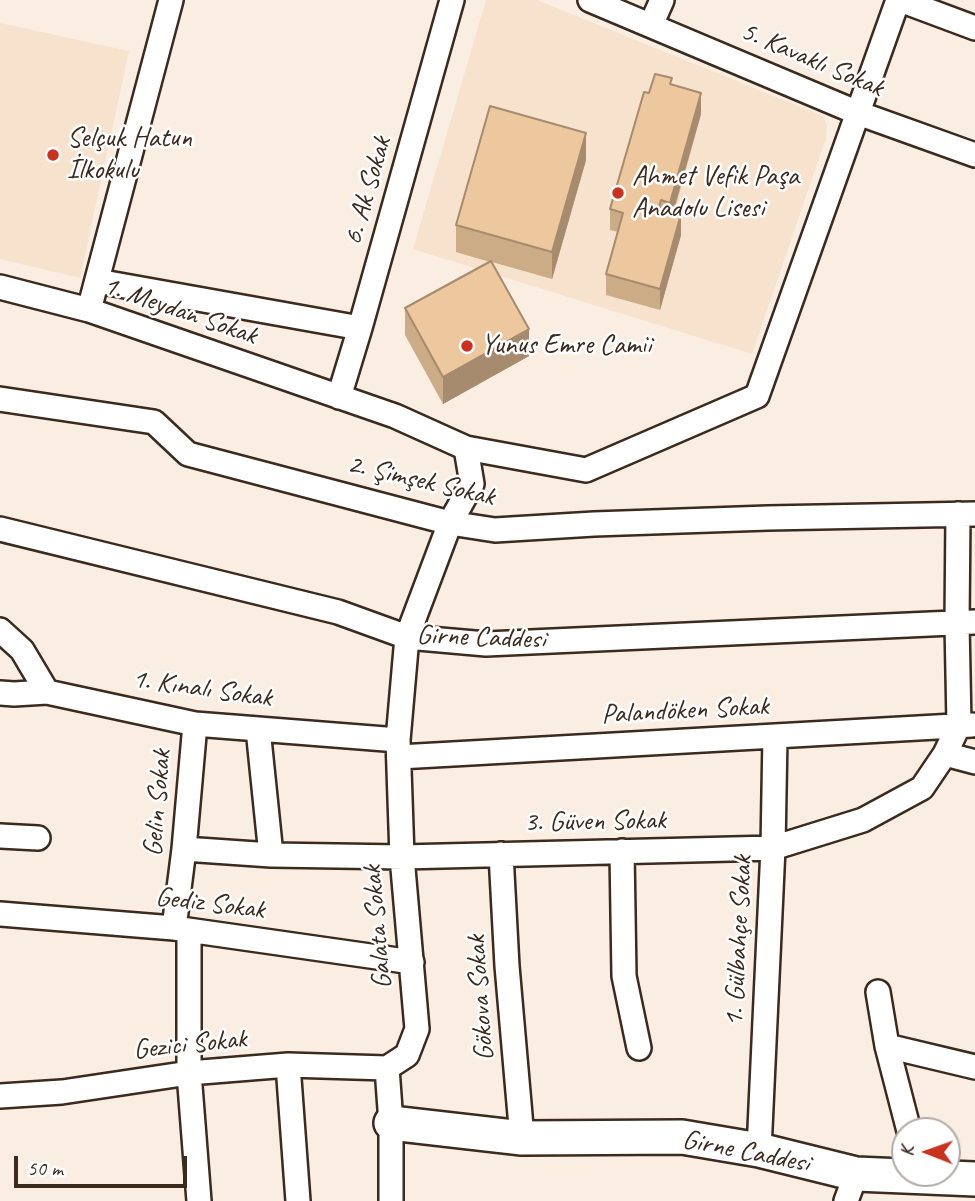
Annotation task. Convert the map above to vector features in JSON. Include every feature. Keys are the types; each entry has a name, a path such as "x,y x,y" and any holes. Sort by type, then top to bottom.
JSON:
{"main road":[{"name":"Girne Caddesi","path":"391,1123 522,1138 682,1137 759,1150 851,1188 891,1180"}],"street":[{"path":"89,310 171,0"},
{"name":"6. Ak Sokak","path":"339,397 452,0"},
{"name":"5. Kavaklı Sokak","path":"590,0 858,113 975,155"},
{"path":"651,25 662,0"},
{"path":"899,0 975,29"},
{"name":"1. Meydan Sokak","path":"0,287 89,310 395,416 466,448 586,470 757,396 899,0"},
{"name":"1. Meydan Sokak","path":"97,281 360,328"},
{"name":"2. Şimşek Sokak","path":"0,399 154,422 188,454 450,523 495,530 621,523 967,514"},
{"name":"Galata Sokak","path":"387,1068 407,1055 417,1029 402,857 398,748 407,637 450,523 472,484 466,448"},
{"path":"967,514 967,725"},
{"name":"Girne Caddesi","path":"0,529 338,612 407,637 486,644 966,623"},
{"path":"0,630 22,650 47,692"},
{"name":"1. Kınalı Sokak","path":"0,693 47,692 195,724 258,729 398,748"},
{"name":"Gelin Sokak","path":"195,724 184,849 181,929 199,1201"},
{"name":"Palandöken Sokak","path":"398,748 775,736 967,725"},
{"name":"3. Güven Sokak","path":"184,849 271,855 402,857 773,848 863,820 922,788 967,725"},
{"path":"258,729 271,855"},
{"name":"1. Gülbahçe Sokak","path":"759,1150 773,848 775,736"},
{"path":"945,754 975,762"},
{"path":"0,836 37,838"},
{"path":"622,851 624,976 639,1048"},
{"name":"Gökova Sokak","path":"501,854 507,966 522,1138"},
{"name":"Gediz Sokak","path":"0,914 181,929 412,962"},
{"path":"878,992 887,1046 905,1117"},
{"path":"887,1046 975,1067"},
{"path":"288,1065 298,1201"},
{"name":"Gezici Sokak","path":"0,1096 62,1092 189,1073 288,1065 387,1068"},
{"path":"387,1068 391,1123 391,1201"}],"shaded area":[{"name":"Ahmet Vefik Paşa Anadolu Lisesi","path":"486,0 537,0 823,116 827,125 826,138 752,354 413,249"},
{"name":"Selçuk Hatun İlkokulu","path":"0,23 129,51 80,278 0,259"}],"building":[{"path":"655,74 672,78 670,84 701,93 670,203 661,200 659,207 681,214 660,289 606,274 623,213 610,209 644,92 649,93"},
{"path":"490,106 586,133 552,252 456,225"},
{"name":"Yunus Emre Camii","path":"491,261 529,329 443,377 405,308"}],"place":[{"name":"Selçuk Hatun İlkokulu","path":"53,155"},
{"name":"Ahmet Vefik Paşa Anadolu Lisesi","path":"618,193"},
{"name":"Yunus Emre Camii","path":"467,346"}]}
